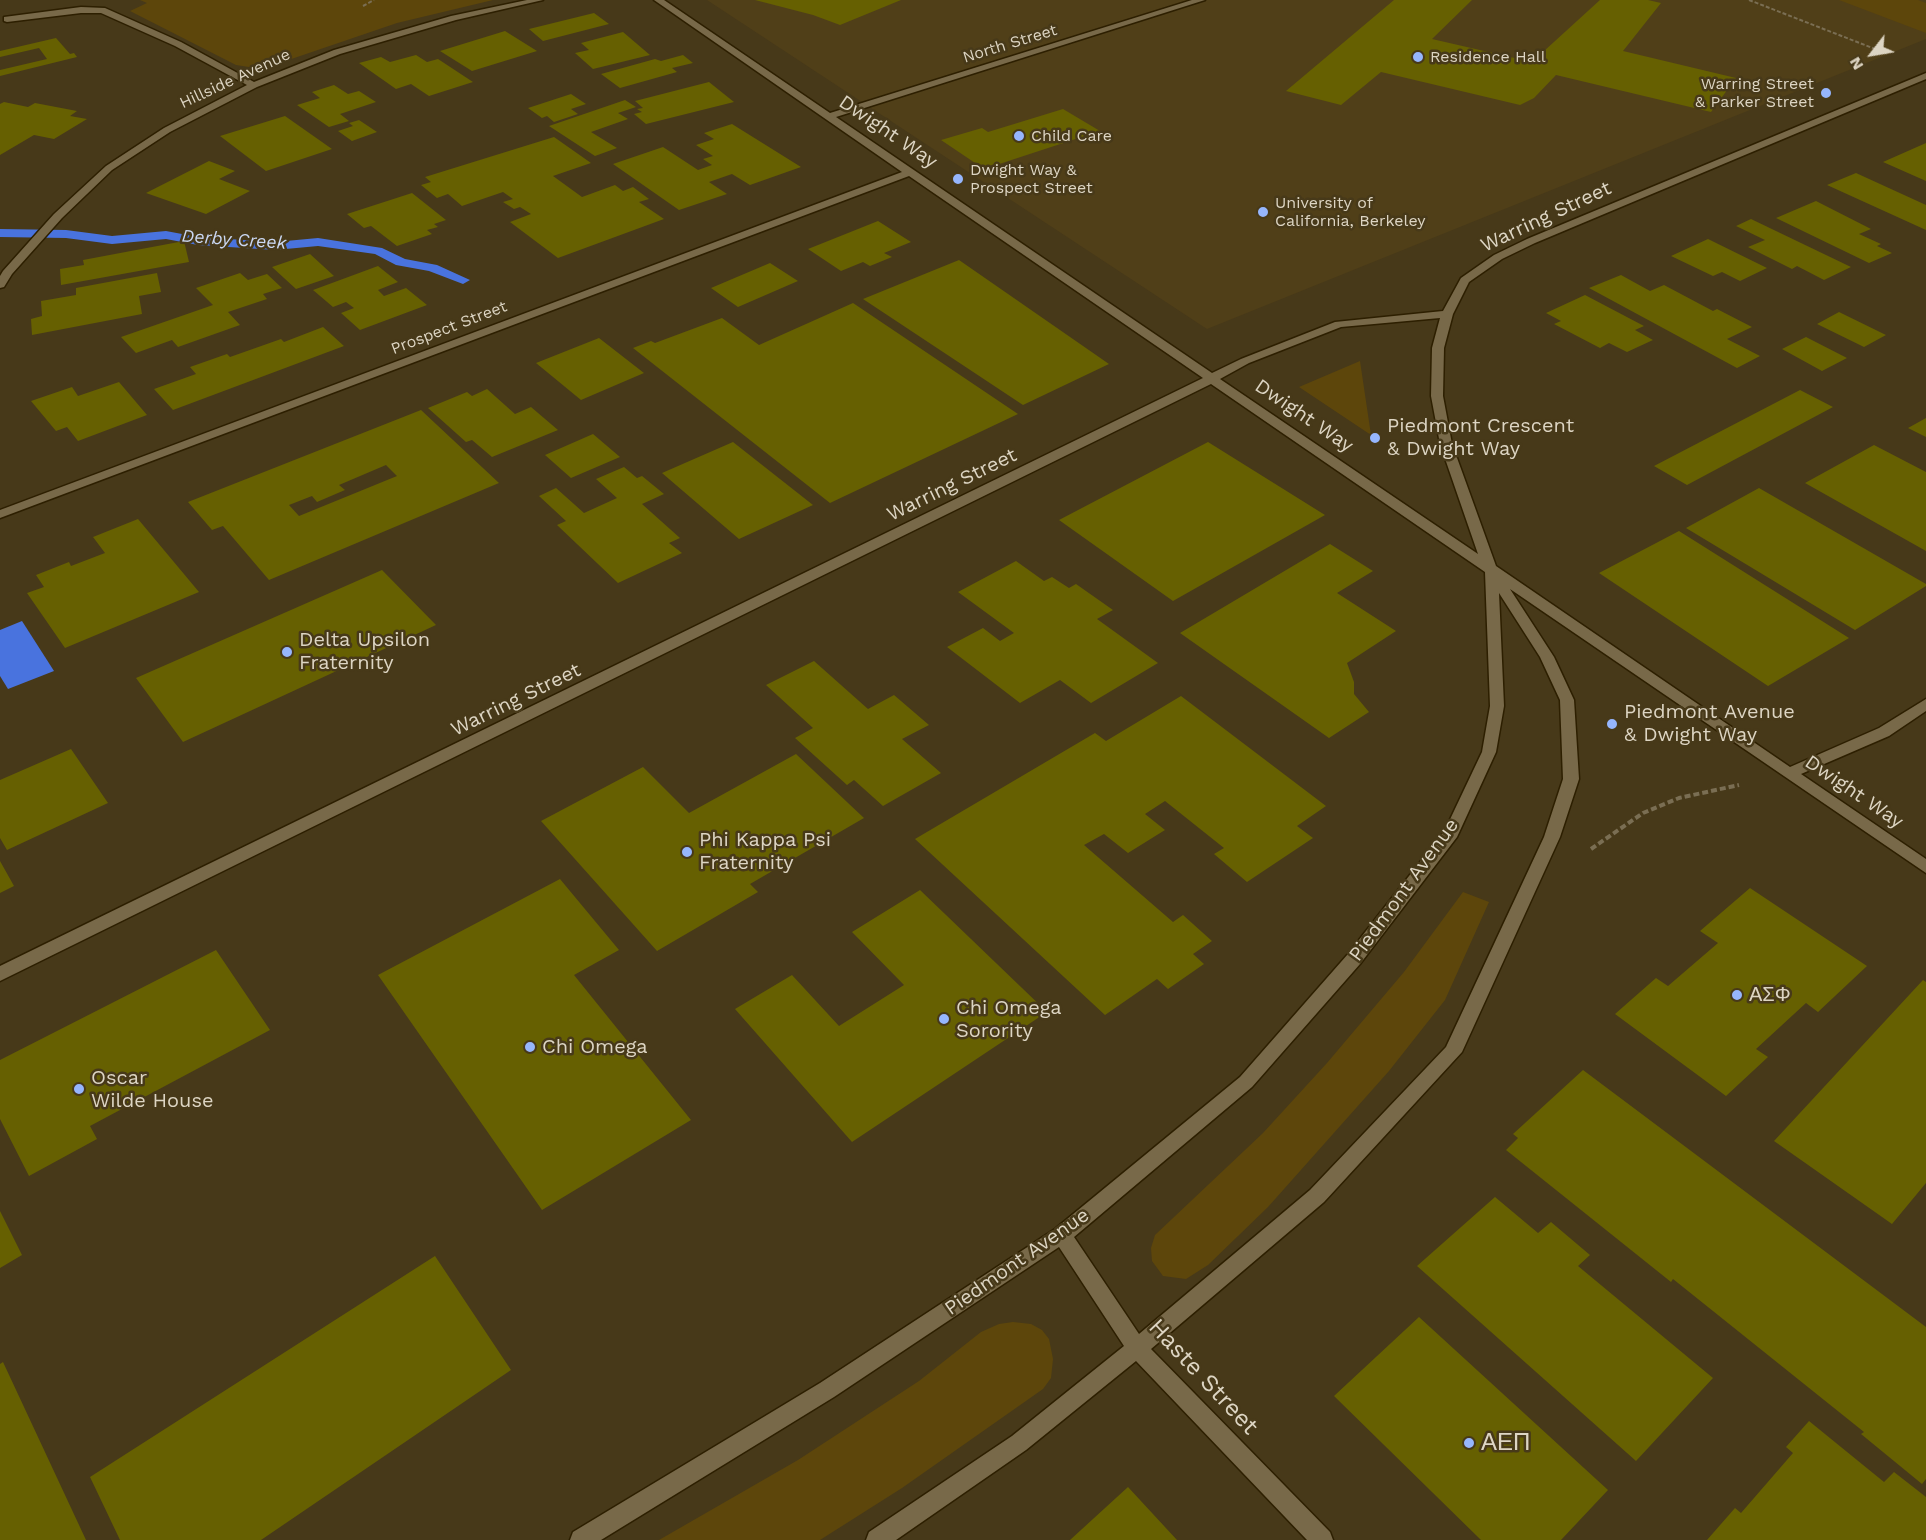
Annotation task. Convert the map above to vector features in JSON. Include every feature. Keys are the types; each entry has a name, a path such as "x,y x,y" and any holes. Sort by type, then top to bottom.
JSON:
{"street":[{"path":"102,10 112,0"},
{"name":"Hillside Avenue","path":"0,285 7,273 58,216 109,168 168,129 254,85 337,52 454,18 539,0"},
{"name":"Dwight Way","path":"658,0 1926,867"},
{"name":"North Street","path":"828,117 1201,0"},
{"path":"7,19 81,10 102,10 178,44 254,85"},
{"name":"Warring Street","path":"0,974 1178,396 1245,361 1339,324 1447,314 1465,280 1514,249 1926,76"},
{"name":"Prospect Street","path":"0,514 910,172"},
{"path":"877,1540 1019,1443 1137,1348 1317,1196 1453,1052 1552,837 1571,779 1567,700 1547,657 1490,569 1446,444 1437,396 1438,348 1447,314"},
{"name":"Piedmont Avenue","path":"581,1540 827,1390 1062,1235 1246,1082 1354,959 1452,833 1489,752 1497,706 1490,569"},
{"path":"1789,773 1884,732 1926,704"},
{"name":"Haste Street","path":"1062,1235 1137,1348 1322,1540"}],"path":[{"path":"1749,0 1896,57"},
{"path":"1587,852 1642,813 1679,798 1789,773"}],"shaded area":[{"path":"140,0 493,0 397,23 262,69 236,65 130,11 147,3"},
{"name":"University of California, Berkeley","path":"707,0 1926,0 1926,39 1207,329"},
{"path":"1839,0 1918,0 1926,3 1926,33"},
{"path":"1360,361 1371,435 1299,387"},
{"path":"1463,892 1489,902 1445,1000 1389,1071 1268,1207 1208,1265 1186,1279 1163,1276 1152,1261 1151,1248 1155,1235 1263,1133 1327,1063 1404,972"},
{"path":"1013,1322 1031,1324 1042,1330 1049,1339 1053,1359 1051,1378 1043,1389 902,1488 820,1540 659,1540 798,1460 919,1381 981,1332 999,1324"}],"water":[{"path":"22,621 54,671 8,689 0,676 0,630"}],"building":[{"path":"755,0 901,0 840,25 813,15"},
{"name":"Residence Hall","path":"1394,0 1472,0 1432,39 1532,62 1600,0 1648,0 1661,3 1623,51 1736,78 1711,112 1556,75 1534,98 1520,105 1381,72 1341,105 1286,91"},
{"path":"594,13 609,24 543,41 529,29"},
{"path":"505,31 537,51 472,71 440,51"},
{"path":"623,32 650,55 593,69 575,53 589,50 581,43"},
{"path":"56,38 70,54 74,53 77,57 0,76 0,70 47,59 39,48 0,57 0,51"},
{"path":"416,55 427,62 438,59 473,82 429,96 411,84 396,89 359,63 381,57 390,62"},
{"path":"683,55 693,63 672,68 677,72 620,88 601,74 655,59 661,61"},
{"path":"709,82 734,102 646,124 634,114 642,112 637,109 643,108 635,101"},
{"path":"334,85 348,94 359,91 376,102 340,114 349,121 329,127 297,105 320,98 312,92"},
{"path":"571,94 586,104 571,109 578,114 554,122 547,116 542,118 528,108"},
{"path":"625,100 636,107 618,113 628,119 591,132 617,148 595,156 549,126"},
{"path":"4,102 28,107 35,103 77,111 70,116 87,119 54,139 34,135 0,155 0,104"},
{"name":"Child Care","path":"1063,109 1100,131 984,169 941,140 982,128 988,132"},
{"path":"285,116 332,149 266,171 220,136"},
{"path":"359,120 377,132 352,141 338,131 353,126 349,123"},
{"path":"732,124 801,167 750,185 732,174 709,182 727,194 679,210 613,164 663,147 698,170 712,165 703,159 713,156 696,145 714,139 704,133"},
{"path":"554,137 591,163 553,176 582,197 615,185 623,191 633,187 649,199 639,202 664,219 558,258 510,222 531,214 520,207 514,209 503,202 513,199 503,192 462,206 448,194 437,198 421,185 431,182 425,177"},
{"path":"1926,143 1926,181 1883,162"},
{"path":"209,161 235,171 219,179 250,191 206,214 146,193"},
{"path":"1856,173 1926,205 1926,230 1827,185"},
{"path":"412,193 446,220 434,224 438,227 427,230 432,234 397,246 371,226 364,228 347,214"},
{"path":"1816,201 1871,229 1859,234 1881,244 1877,246 1892,253 1869,263 1776,218"},
{"path":"1751,219 1851,267 1824,280 1797,266 1792,269 1748,247 1765,240 1736,226"},
{"path":"878,221 911,242 884,253 892,257 870,266 863,262 841,271 808,249"},
{"path":"1708,239 1767,268 1740,281 1722,272 1713,276 1671,256"},
{"path":"184,241 189,262 61,285 60,269 84,265 83,260"},
{"path":"310,254 334,276 296,289 272,267"},
{"path":"959,260 1109,364 1023,405 863,299"},
{"path":"770,263 798,281 738,307 711,288"},
{"path":"378,266 398,282 378,290 384,296 406,288 427,305 360,330 341,313 354,308 346,302 333,307 313,290"},
{"path":"157,273 161,292 139,296 142,314 32,335 31,319 42,316 41,301 76,295 76,288"},
{"path":"240,273 248,280 267,274 282,288 263,294 267,299 228,312 240,325 178,347 172,340 136,353 121,337 213,305 196,288"},
{"path":"1621,275 1650,291 1664,285 1713,311 1717,309 1752,327 1727,339 1760,356 1737,368 1589,288"},
{"path":"1585,295 1644,326 1635,330 1653,340 1627,352 1609,343 1600,348 1554,324 1561,321 1546,313"},
{"path":"853,303 1018,414 830,503 633,348 651,341 655,343 722,318 759,345"},
{"path":"1839,312 1886,335 1864,347 1817,324"},
{"path":"323,327 344,346 173,410 154,389 196,374 190,367 227,354 230,357 281,339 284,342"},
{"path":"1806,337 1847,358 1822,371 1782,349"},
{"path":"599,338 644,373 581,400 536,363"},
{"path":"119,382 147,415 78,441 67,427 56,431 31,401 72,387 78,396"},
{"path":"487,389 515,414 531,407 558,430 492,457 472,440 466,442 428,408 467,392 472,396"},
{"path":"1800,390 1833,407 1687,485 1654,466"},
{"path":"421,410 499,483 269,580 223,526 212,530 188,502","holes":["386,465 397,476 299,516 289,505 312,496 317,502 345,490 339,485"]},
{"path":"1926,418 1926,437 1908,428"},
{"path":"593,434 620,457 571,478 545,455"},
{"path":"733,442 813,505 739,539 662,473"},
{"path":"1208,442 1325,515 1173,601 1059,520"},
{"path":"1874,445 1926,472 1926,551 1805,483"},
{"path":"624,467 637,478 642,476 664,494 642,504 680,538 669,543 682,553 618,583 557,525 566,521 539,496 556,488 584,513 617,498 596,479"},
{"path":"1759,488 1926,586 1855,630 1686,528"},
{"path":"138,519 199,592 65,648 27,593 44,587 36,575 69,562 71,566 105,553 93,537"},
{"path":"1679,531 1849,638 1768,686 1599,573"},
{"path":"1330,544 1373,571 1337,593 1396,631 1347,663 1354,682 1354,694 1369,712 1329,738 1180,633"},
{"path":"1016,561 1044,581 1052,577 1069,588 1076,584 1113,610 1097,619 1158,663 1091,703 1060,680 1020,703 947,647 983,628 1000,641 1014,633 958,592"},
{"name":"Delta Upsilon Fraternity","path":"382,570 436,625 183,742 136,678"},
{"path":"814,661 868,709 894,695 929,725 902,739 941,773 883,806 854,780 847,785 795,738 813,728 766,685"},
{"path":"1181,696 1326,806 1297,826 1313,838 1247,882 1214,854 1224,848 1165,801 1145,814 1165,830 1128,853 1104,834 1084,845 1173,922 1183,915 1212,941 1193,954 1204,964 1168,989 1157,979 1105,1015 915,839 1095,733 1106,741"},
{"path":"71,749 108,803 7,850 0,838 0,780"},
{"name":"Phi Kappa Psi Fraternity","path":"796,754 864,818 750,884 758,892 657,951 541,821 643,767 689,813"},
{"path":"0,861 14,886 0,893"},
{"name":"Chi Omega","path":"560,879 619,950 574,975 691,1120 542,1210 378,975"},
{"name":"ΑΣΦ","path":"1750,888 1867,966 1818,1012 1806,1003 1756,1049 1768,1057 1726,1096 1615,1014 1656,978 1668,986 1718,943 1700,931"},
{"name":"Chi Omega Sorority","path":"920,890 1047,1012 852,1142 735,1009 792,975 839,1026 904,985 852,932"},
{"name":"Oscar Wilde House","path":"216,950 270,1030 90,1126 97,1139 29,1176 0,1119 0,1060"},
{"path":"1923,980 1926,982 1926,1183 1892,1224 1774,1141"},
{"path":"1583,1070 1926,1327 1926,1479 1922,1484 1861,1434 1864,1432 1673,1279 1671,1282 1506,1150 1518,1138 1513,1134"},
{"path":"1495,1197 1538,1233 1551,1222 1590,1255 1578,1266 1713,1378 1636,1461 1417,1266"},
{"path":"0,1211 22,1255 0,1268"},
{"path":"435,1256 511,1370 261,1540 120,1540 90,1477"},
{"name":"ΑΕΠ","path":"1419,1317 1608,1490 1561,1540 1481,1540 1334,1396"},
{"path":"3,1362 86,1540 0,1540 0,1364"},
{"path":"1809,1421 1884,1482 1894,1472 1926,1497 1926,1540 1707,1540 1735,1508 1741,1513 1793,1453 1786,1447"},
{"path":"1128,1487 1177,1540 1070,1540"}],"waterway":[{"name":"Derby Creek","path":"0,233 66,234 112,240 166,235 198,241 275,246 318,242 378,251 401,262 432,268 463,280"}],"place":[{"name":"Residence Hall","path":"1418,57"},
{"name":"Warring Street & Parker Street","path":"1826,93"},
{"name":"Child Care","path":"1019,136"},
{"name":"Dwight Way & Prospect Street","path":"958,179"},
{"name":"University of California, Berkeley","path":"1263,212"},
{"name":"Piedmont Crescent & Dwight Way","path":"1375,438"},
{"name":"Delta Upsilon Fraternity","path":"287,652"},
{"name":"Piedmont Avenue & Dwight Way","path":"1612,724"},
{"name":"Phi Kappa Psi Fraternity","path":"687,852"},
{"name":"ΑΣΦ","path":"1737,995"},
{"name":"Chi Omega Sorority","path":"944,1019"},
{"name":"Chi Omega","path":"530,1047"},
{"name":"Oscar Wilde House","path":"79,1089"},
{"name":"ΑΕΠ","path":"1469,1443"}]}
